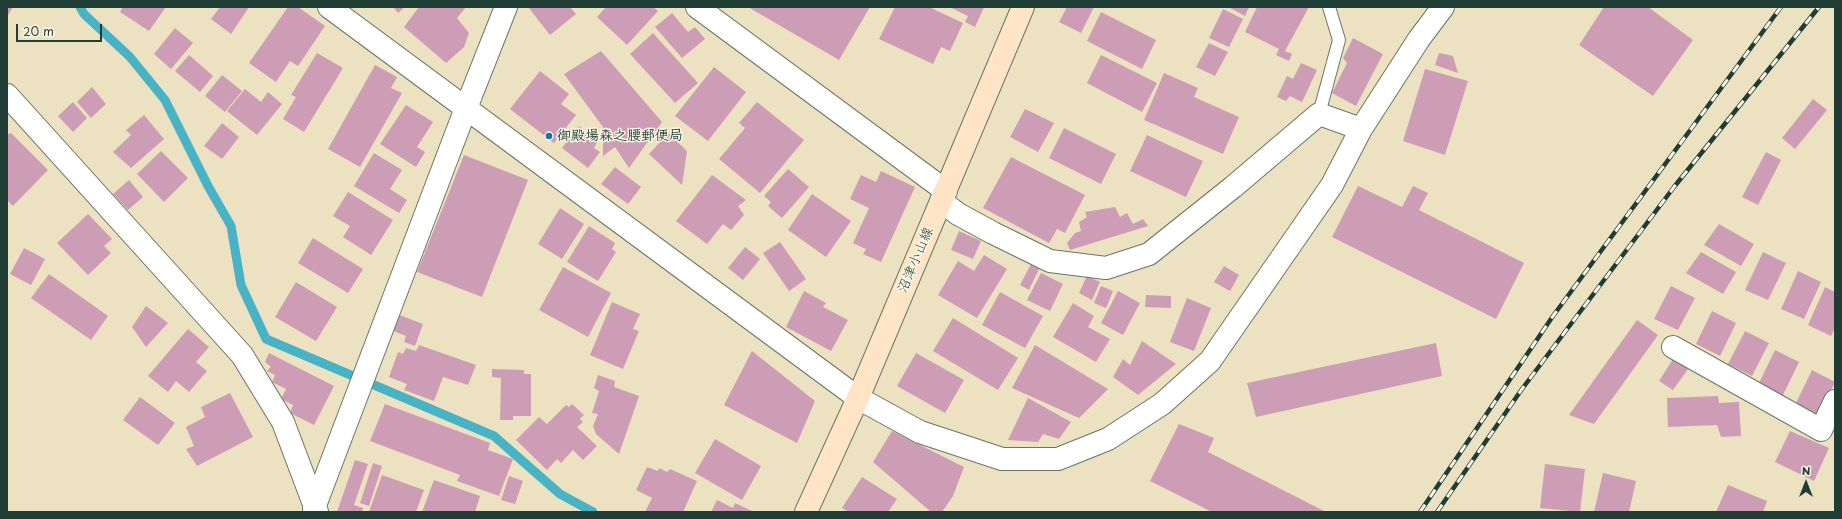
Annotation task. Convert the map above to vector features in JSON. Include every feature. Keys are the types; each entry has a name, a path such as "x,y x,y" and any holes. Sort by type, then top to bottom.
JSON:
{"main road":[{"name":"沼津小山線","path":"806,512 858,398 1023,7"}],"street":[{"path":"329,7 858,398 920,432 1002,459 1058,459 1108,439 1162,404 1210,361 1332,185 1361,129 1419,39 1443,7"},
{"path":"315,511 466,108 506,7"},
{"path":"697,7 944,196 958,214 1050,261 1106,268 1148,254 1233,187 1319,114 1361,129"},
{"path":"7,96 242,355 282,422 315,511"},
{"path":"1673,347 1821,430 1835,401"}],"lane":[{"path":"1319,114 1339,40 1329,7"}],"building":[{"path":"7,7 13,7 7,17"},
{"path":"123,7 166,7 149,31 120,12"},
{"path":"220,7 249,7 231,34 211,19"},
{"path":"288,7 298,7 325,26 298,66 290,61 276,82 249,63"},
{"path":"393,7 405,7 398,13"},
{"path":"419,7 466,7 457,18 469,33 464,47 446,63 404,27"},
{"path":"528,7 570,7 576,14 550,35"},
{"path":"606,7 653,7 658,11 627,45 597,17"},
{"path":"748,7 870,7 839,60"},
{"path":"895,7 929,7 963,23 950,51 941,47 933,64 879,39"},
{"path":"949,7 984,7 975,27 965,22 968,16"},
{"path":"1067,7 1094,7 1081,33 1059,22"},
{"path":"1228,7 1249,7 1245,16"},
{"path":"1257,7 1309,7 1285,51 1292,54 1289,61 1276,55 1279,49 1245,32"},
{"path":"1604,7 1648,7 1693,40 1653,96 1579,45"},
{"path":"1223,9 1243,19 1229,47 1209,38"},
{"path":"1101,12 1156,40 1142,69 1087,41"},
{"path":"672,13 688,32 695,27 705,39 682,58 655,27"},
{"path":"175,28 193,43 171,69 154,54"},
{"path":"653,33 698,83 675,103 630,54"},
{"path":"1353,38 1383,54 1356,106 1332,93 1347,63 1343,58"},
{"path":"1209,43 1228,52 1215,76 1196,67"},
{"path":"601,51 662,122 629,168 615,147 603,156 603,127 564,74"},
{"path":"317,53 343,68 304,132 283,119 296,97 291,95"},
{"path":"1439,53 1453,56 1458,73 1435,65"},
{"path":"189,55 213,76 200,92 175,71"},
{"path":"1101,55 1157,83 1142,112 1087,83"},
{"path":"1301,63 1317,70 1302,102 1290,96 1286,101 1277,97 1287,76 1293,79"},
{"path":"375,65 397,77 391,88 402,93 360,167 328,149"},
{"path":"714,67 746,92 708,141 675,116"},
{"path":"1425,69 1468,81 1445,155 1403,141"},
{"path":"540,71 569,94 561,104 576,115 554,143 510,109"},
{"path":"1164,73 1198,88 1194,97 1239,117 1223,154 1144,120"},
{"path":"222,75 242,91 225,112 205,96"},
{"path":"92,87 106,104 91,118 77,102"},
{"path":"245,89 261,102 268,92 282,104 257,135 227,111"},
{"path":"1813,99 1827,110 1795,149 1782,138"},
{"path":"73,102 87,118 73,132 58,116"},
{"path":"757,102 804,140 760,193 719,159 745,128 739,123"},
{"path":"406,105 433,122 417,147 425,152 416,167 380,144"},
{"path":"1025,109 1054,123 1038,152 1010,137"},
{"path":"144,115 164,139 131,168 113,152 131,135 126,130"},
{"path":"222,123 239,137 222,159 204,146"},
{"path":"579,126 598,141 594,148 600,152 588,168 562,148"},
{"path":"1064,128 1116,154 1101,184 1049,158"},
{"path":"11,133 48,170 13,206 7,200 7,135"},
{"path":"668,133 687,151 682,185 649,154"},
{"path":"1147,135 1203,161 1186,197 1130,171"},
{"path":"161,151 188,178 164,202 137,174"},
{"path":"1766,152 1781,160 1758,205 1742,197"},
{"path":"374,153 402,170 390,189 407,200 399,213 354,186"},
{"path":"464,155 528,180 482,297 417,272"},
{"path":"1011,157 1085,195 1065,233 1057,229 1049,243 983,208"},
{"path":"615,167 641,187 628,204 601,184"},
{"path":"788,169 809,187 782,218 768,206 771,202 764,196"},
{"path":"881,171 915,187 881,262 863,254 866,249 853,243 869,208 850,199 861,175 876,182"},
{"path":"712,175 746,200 738,206 744,215 731,230 723,224 707,244 676,221"},
{"path":"129,180 143,197 128,210 113,194"},
{"path":"1358,186 1402,207 1413,186 1428,193 1419,210 1524,263 1496,319 1332,237"},
{"path":"348,192 393,220 371,255 343,237 350,226 333,216"},
{"path":"812,194 851,221 826,257 788,230"},
{"path":"1115,207 1120,217 1127,213 1133,224 1143,219 1148,226 1070,250 1067,243 1075,233 1081,231 1079,222 1087,217 1085,212"},
{"path":"560,208 584,224 562,259 538,244"},
{"path":"88,214 112,239 104,246 111,253 88,275 57,243"},
{"path":"1719,224 1754,244 1741,266 1704,245"},
{"path":"589,226 615,243 612,249 616,252 598,281 567,262"},
{"path":"959,231 981,241 973,259 951,250"},
{"path":"313,238 363,269 348,293 298,263"},
{"path":"780,242 806,279 789,291 763,253"},
{"path":"745,247 760,259 743,280 728,268"},
{"path":"24,248 45,259 31,285 10,274"},
{"path":"1701,252 1736,272 1723,294 1686,273"},
{"path":"1763,252 1786,263 1768,300 1745,290"},
{"path":"984,255 1007,269 977,318 938,295 958,261 974,271"},
{"path":"1031,264 1039,269 1029,290 1020,285"},
{"path":"1224,266 1239,275 1230,291 1214,282"},
{"path":"563,267 611,293 588,337 539,310"},
{"path":"1798,271 1821,282 1804,319 1781,309"},
{"path":"1041,273 1063,284 1050,311 1027,300"},
{"path":"49,274 108,316 91,340 31,298"},
{"path":"1087,276 1100,282 1092,300 1079,293"},
{"path":"296,282 337,307 316,341 275,317"},
{"path":"1101,286 1113,291 1106,308 1094,303"},
{"path":"1671,286 1695,298 1678,330 1654,319"},
{"path":"1825,287 1835,292 1835,328 1831,336 1808,325"},
{"path":"804,291 826,303 823,307 848,320 831,351 786,327"},
{"path":"1118,291 1140,303 1123,335 1101,323"},
{"path":"1000,292 1043,316 1025,348 982,325"},
{"path":"1146,295 1171,296 1171,308 1145,307"},
{"path":"1187,298 1211,308 1194,351 1170,342"},
{"path":"612,302 640,314 633,329 639,331 623,369 590,355"},
{"path":"1073,303 1094,316 1088,327 1110,339 1096,362 1053,337"},
{"path":"146,306 168,323 146,347 132,327"},
{"path":"1712,311 1736,323 1720,356 1696,344"},
{"path":"397,314 423,324 415,346 404,342 406,336 391,330"},
{"path":"953,318 1018,358 998,390 933,351"},
{"path":"1637,320 1658,335 1594,424 1569,415"},
{"path":"188,329 209,347 196,362 207,371 189,392 176,381 168,392 148,376"},
{"path":"1745,331 1769,343 1752,376 1728,364"},
{"path":"1142,341 1176,364 1138,395 1113,377 1123,359 1130,365"},
{"path":"1436,343 1442,376 1256,417 1247,383"},
{"path":"419,345 476,365 468,385 443,377 434,401 404,390 407,384 389,377 398,352 403,354 406,348 416,351"},
{"path":"1035,345 1108,389 1079,418 1012,388"},
{"path":"1775,350 1799,362 1783,395 1759,383"},
{"path":"752,351 815,401 797,443 724,405"},
{"path":"269,353 334,386 314,425 290,413 293,405 281,399 286,389 272,382 275,375 267,371 271,367 265,362"},
{"path":"916,353 964,380 945,413 897,386"},
{"path":"1673,359 1688,369 1673,390 1659,381"},
{"path":"492,369 524,370 524,374 531,374 531,416 513,416 513,420 500,420 501,378 492,377"},
{"path":"1812,370 1835,382 1819,415 1796,403"},
{"path":"598,375 615,381 614,387 639,396 619,454 596,434 593,426 598,414 592,413 599,391 594,388"},
{"path":"230,393 253,437 197,466 186,449 194,446 186,427 205,417 201,407"},
{"path":"1718,396 1719,403 1739,402 1741,436 1721,437 1717,425 1668,427 1667,398"},
{"path":"140,397 175,423 158,445 123,420"},
{"path":"1028,398 1071,422 1059,439 1043,434 1038,442 1008,440"},
{"path":"385,404 490,443 488,450 513,459 499,496 457,481 460,475 370,441"},
{"path":"572,404 584,415 580,419 583,422 577,427 597,446 583,460 573,450 561,463 557,459 547,470 516,440 539,417 547,424 566,405 569,407"},
{"path":"1179,424 1214,438 1208,452 1326,512 1212,512 1150,481"},
{"path":"892,431 964,467 953,496 942,512 931,512 873,462"},
{"path":"1790,431 1829,448 1814,481 1775,462"},
{"path":"715,439 761,466 742,500 695,473"},
{"path":"355,460 368,464 354,505 363,508 362,512 337,512"},
{"path":"373,463 382,466 369,506 360,503"},
{"path":"1545,464 1585,469 1580,512 1540,508"},
{"path":"647,467 658,471 659,468 667,472 670,469 697,481 683,512 645,512 652,498 636,490"},
{"path":"1603,473 1636,481 1629,512 1594,512"},
{"path":"382,475 424,490 416,512 369,512"},
{"path":"509,476 523,481 515,504 501,500"},
{"path":"862,477 897,499 888,512 849,512 842,508"},
{"path":"434,480 480,496 475,512 422,512"},
{"path":"1728,485 1767,501 1763,512 1716,512"},
{"path":"717,500 733,508 735,503 754,512 711,512"}],"waterway":[{"path":"80,7 84,14 130,57 165,100 208,186 231,226 241,285 266,339 494,436 560,494 593,512"}],"railway":[{"path":"1420,512 1553,316 1781,7"},
{"path":"1437,512 1522,389 1674,187 1819,7"}],"place":[{"name":"御殿場森之腰郵便局","path":"549,136"}]}
